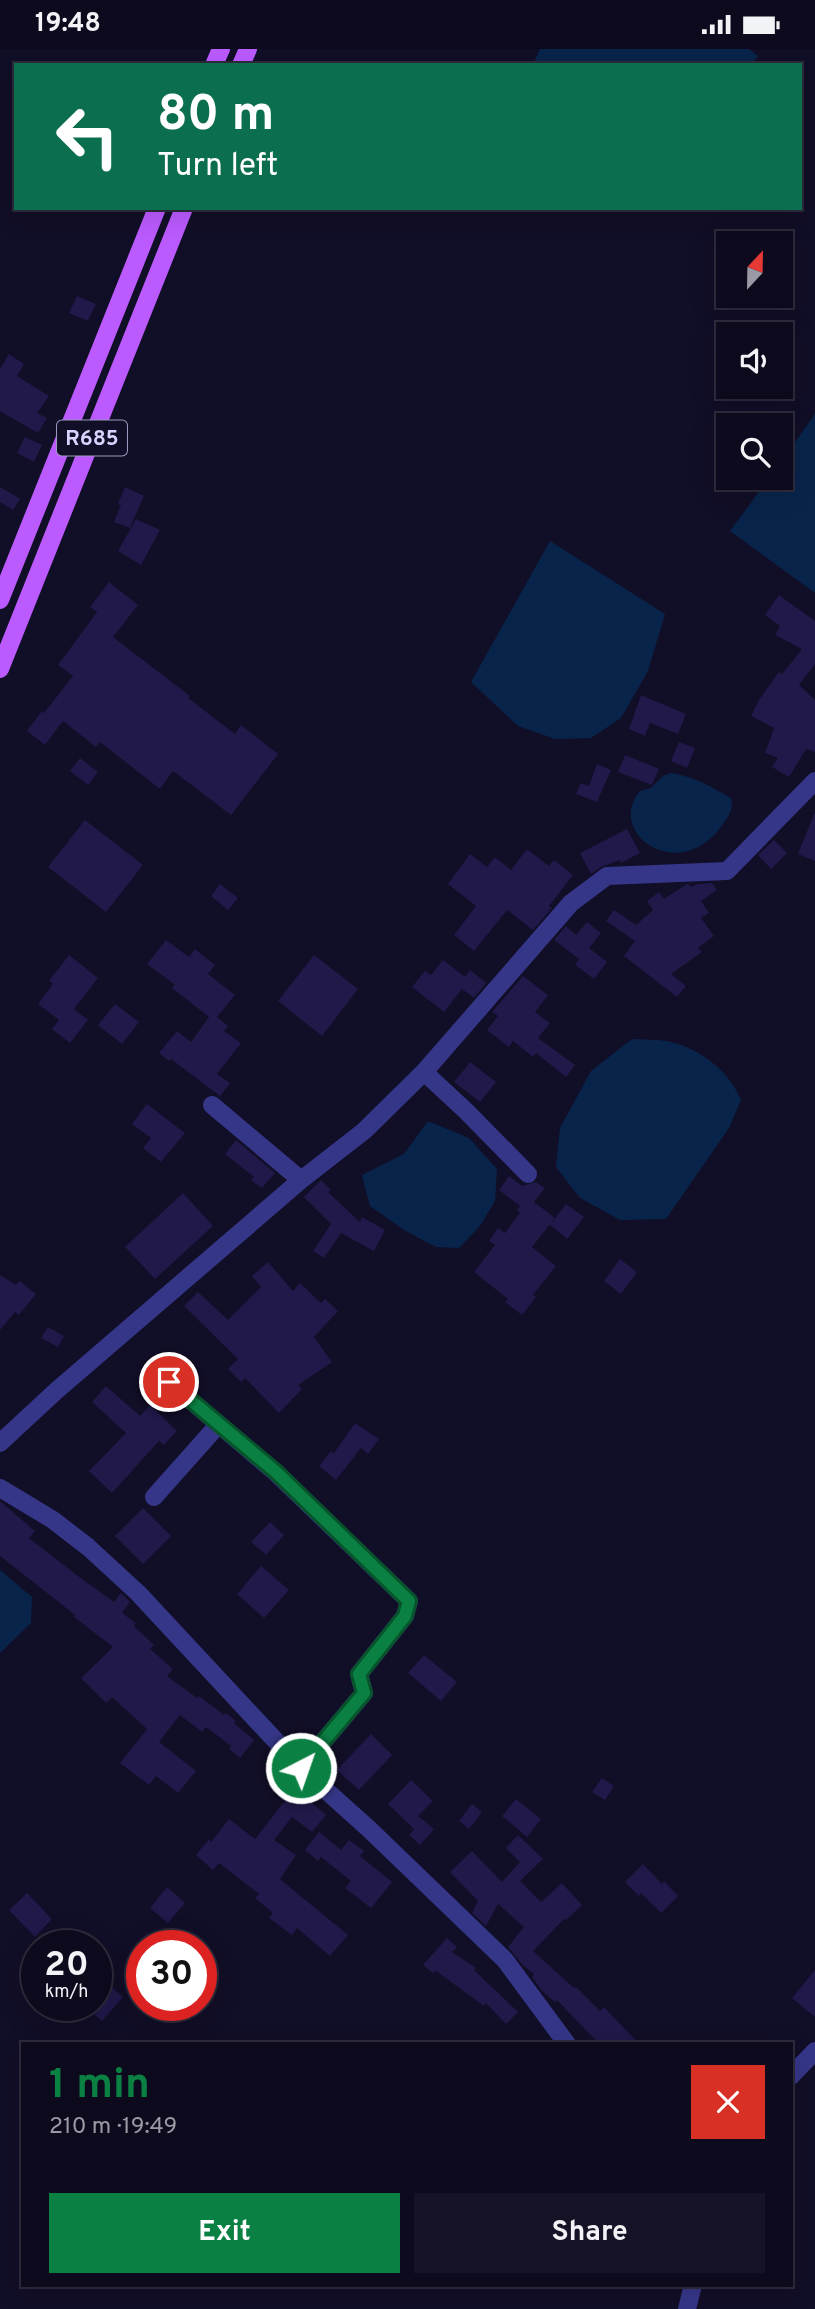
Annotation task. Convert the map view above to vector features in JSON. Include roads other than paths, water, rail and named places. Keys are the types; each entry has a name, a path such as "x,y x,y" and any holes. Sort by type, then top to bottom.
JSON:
{"main road":[{"name":"R685","path":"0,600 156,210"},
{"name":"R685","path":"0,669 183,210"}],"street":[{"path":"0,1443 56,1391 301,1180 364,1131 424,1072 571,903 607,876 727,871 815,781"},
{"path":"424,1072 528,1174"},
{"path":"212,1105 301,1180"},
{"path":"169,1382 276,1472 409,1601 405,1616 359,1674 364,1693 301,1768"},
{"path":"154,1497 219,1424"},
{"path":"0,1487 53,1520 88,1547 138,1593 301,1768 379,1838 505,1960 568,2042"},
{"path":"793,2073 815,2051"},
{"path":"687,2309 692,2287"}],"water":[{"path":"540,49 749,49 758,56 753,63 534,63"},
{"path":"815,414 815,593 730,531 760,490 793,490 793,445"},
{"path":"550,541 665,614 648,671 621,718 591,738 555,739 518,726 471,682"},
{"path":"671,773 695,779 731,798 732,803 731,811 720,828 703,844 685,852 667,852 651,846 639,836 632,822 632,807 640,791 651,788 663,776"},
{"path":"632,1039 666,1041 704,1056 722,1071 741,1100 729,1128 666,1219 620,1220 580,1198 556,1167 560,1128 591,1071"},
{"path":"428,1121 469,1138 497,1169 495,1201 480,1226 459,1248 436,1247 404,1230 370,1206 362,1175 404,1154"},
{"path":"0,1570 32,1597 31,1623 0,1653"}]}
